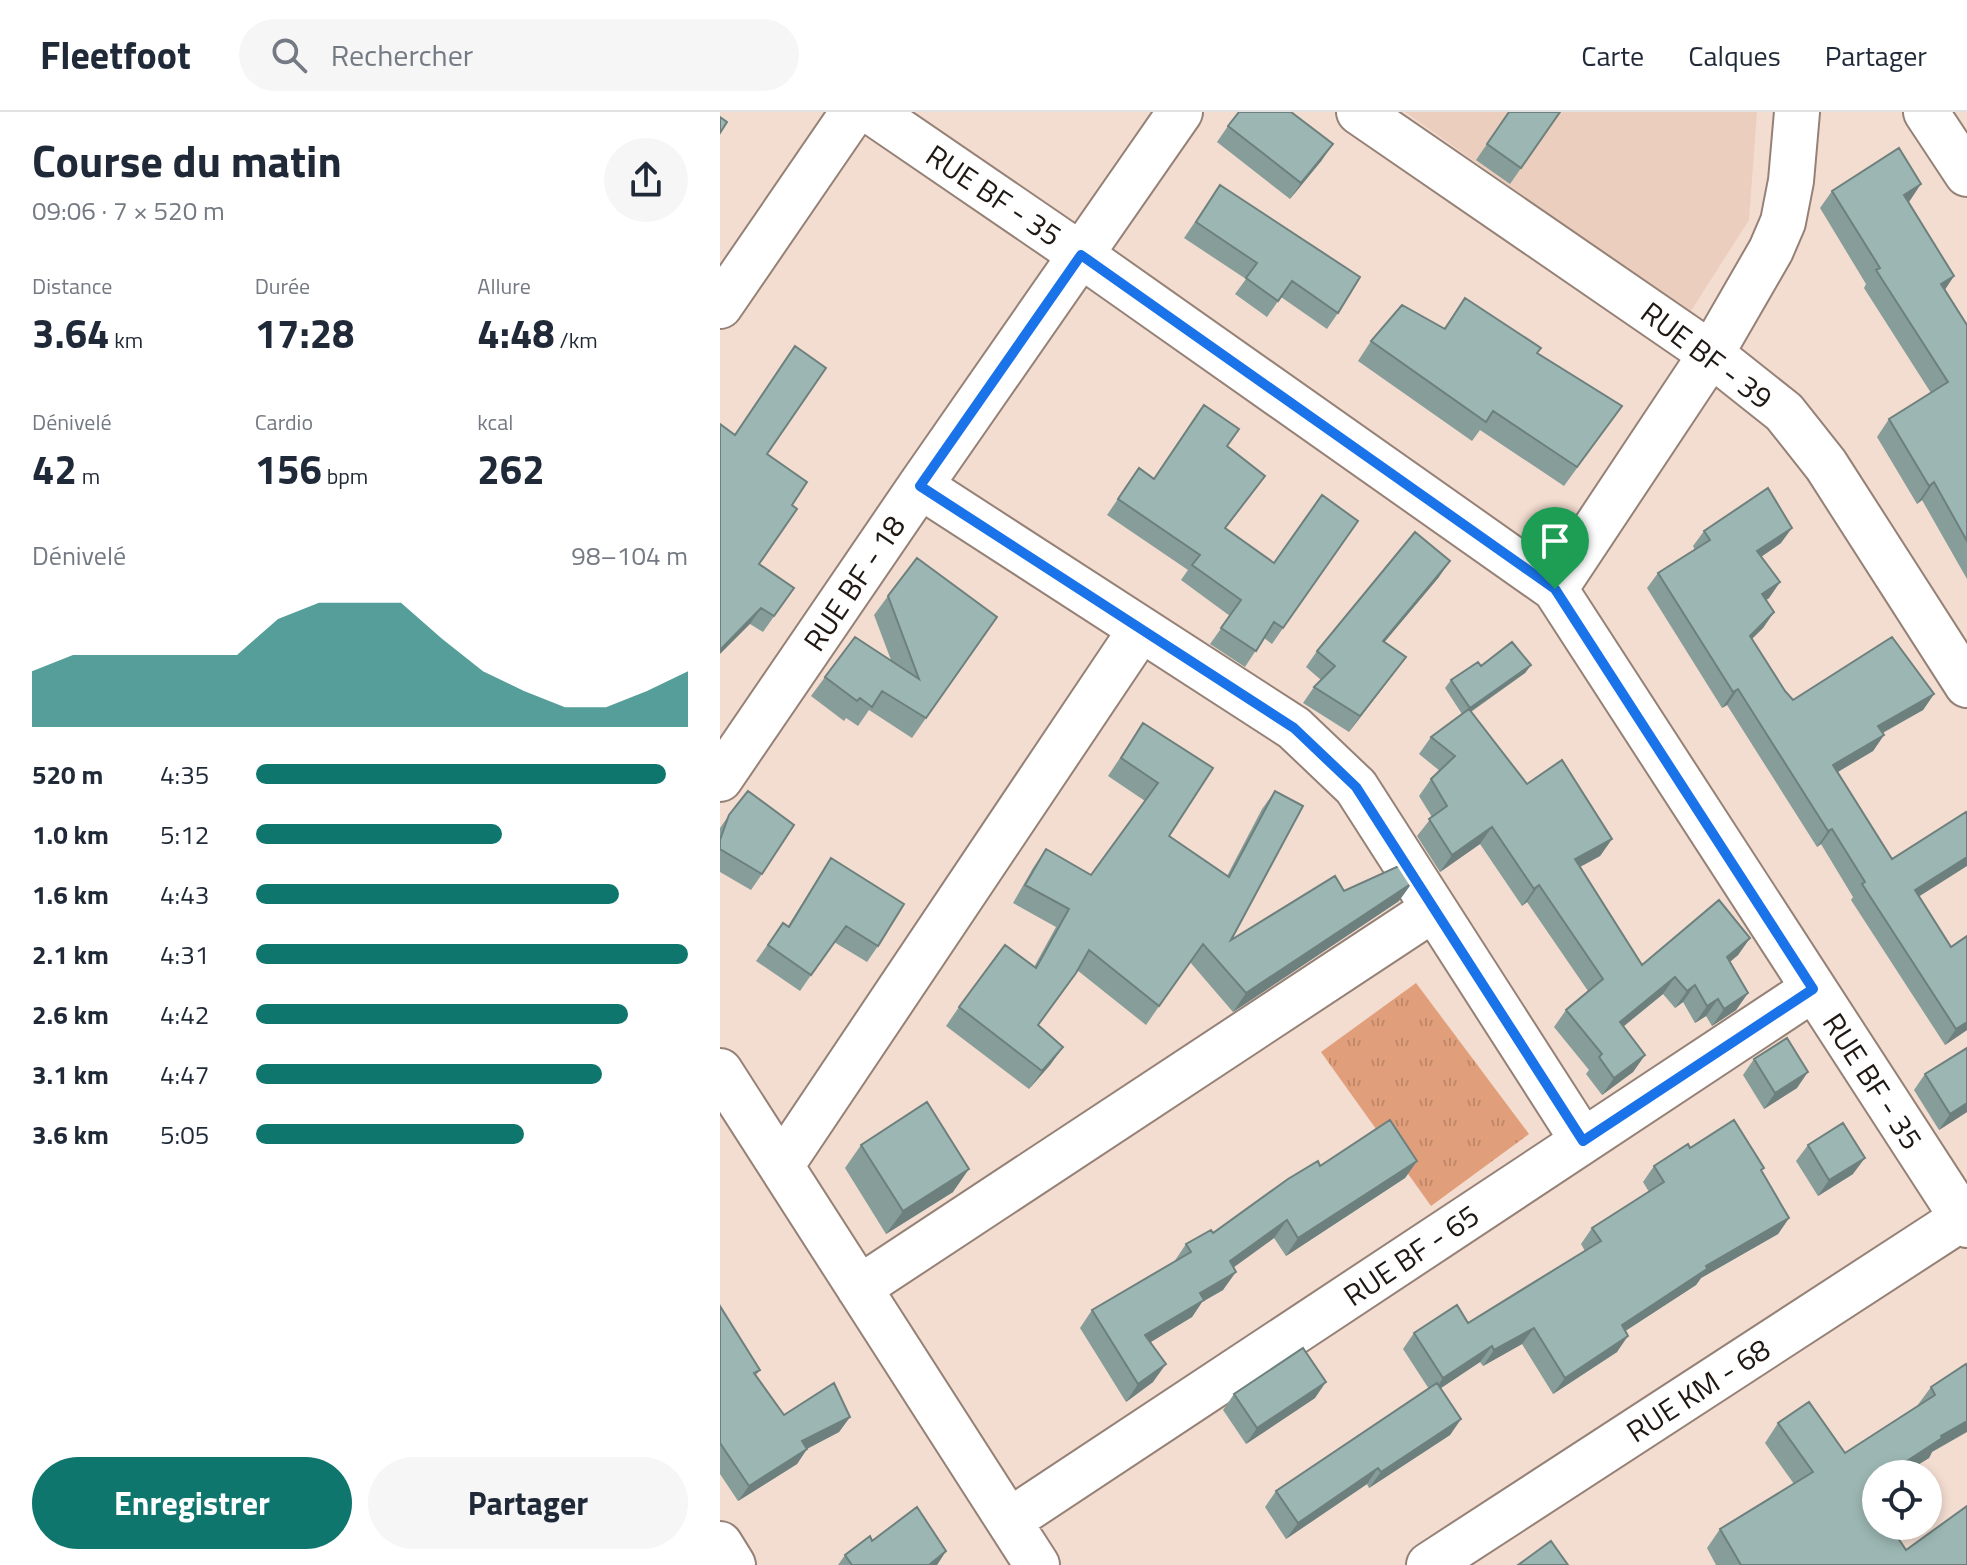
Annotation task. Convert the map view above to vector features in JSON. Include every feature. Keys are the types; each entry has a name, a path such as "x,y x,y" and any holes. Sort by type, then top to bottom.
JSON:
{"street":[{"path":"720,306 853,112"},
{"name":"RUE BF - 35","path":"872,112 1081,255 1555,589 1813,989 1966,1219"},
{"name":"RUE BF - 18","path":"720,779 1180,112"},
{"name":"RUE BF - 39","path":"1359,112 1711,354 1784,412 1807,440 1967,685"},
{"path":"1555,589 1711,354 1771,250 1783,222 1791,181 1797,112"},
{"path":"1926,112 1967,174"},
{"path":"920,486 1294,728 1356,787 1432,910 1583,1141"},
{"path":"781,1166 1141,629"},
{"path":"859,1288 1432,910"},
{"name":"RUE BF - 65","path":"1009,1521 1813,989"},
{"path":"720,1071 1037,1565"},
{"name":"RUE KM - 68","path":"1429,1565 1966,1219"},
{"path":"720,1544 733,1565"}],"shaded area":[{"path":"1405,112 1757,112 1749,220 1689,314"}],"green space":[{"path":"1416,983 1529,1134 1431,1206 1321,1052"}],"building":[{"path":"1239,112 1291,112 1333,144 1301,183 1228,126"},
{"path":"1509,112 1560,112 1521,168 1487,144"},
{"path":"720,117 727,122 720,133"},
{"path":"1899,148 1921,184 1904,195 1954,276 1941,284 1967,325 1967,541 1934,482 1929,486 1889,419 1948,382 1876,270 1880,268 1832,191"},
{"path":"1220,185 1360,277 1338,313 1292,281 1278,301 1246,278 1257,263 1196,222"},
{"path":"1465,298 1541,348 1537,353 1622,406 1577,467 1493,411 1486,422 1371,341 1402,305 1445,329"},
{"path":"795,346 826,368 767,454 807,482 792,505 797,509 759,564 794,588 774,616 761,608 720,650 720,424 735,435"},
{"path":"1204,405 1239,429 1227,446 1265,476 1225,528 1274,563 1322,495 1358,521 1283,628 1274,622 1256,651 1221,628 1241,600 1192,565 1200,555 1118,499 1139,468 1154,479"},
{"path":"1768,488 1792,528 1757,551 1780,582 1762,594 1774,612 1750,636 1785,691 1793,700 1892,637 1934,694 1878,726 1884,735 1833,765 1892,859 1966,812 1967,857 1915,890 1951,947 1967,936 1967,1022 1956,1029 1862,884 1865,882 1832,829 1828,831 1738,689 1733,692 1658,573 1710,540 1704,531"},
{"path":"1415,532 1450,561 1383,641 1406,657 1360,716 1314,687 1335,666 1317,651"},
{"path":"917,558 997,617 926,718 882,691 872,707 860,698 857,701 825,677 855,637 919,679 888,596"},
{"path":"1512,642 1531,665 1470,708 1451,680 1478,662 1481,666"},
{"path":"1469,709 1527,784 1562,760 1612,839 1575,859 1642,965 1719,900 1750,938 1727,957 1748,993 1724,1009 1718,999 1707,1006 1695,985 1687,991 1675,977 1620,1022 1645,1055 1614,1078 1599,1057 1602,1054 1566,1010 1603,979 1539,885 1534,889 1492,827 1452,855 1429,819 1447,806 1431,779 1455,756 1431,737"},
{"path":"1143,723 1213,768 1169,836 1229,877 1275,791 1303,806 1231,940 1335,876 1344,891 1401,865 1412,883 1246,993 1203,944 1159,1006 1089,950 1038,1025 1063,1047 1042,1071 959,1007 1005,945 1036,968 1069,909 1025,885 1046,849 1091,875 1158,783 1121,758"},
{"path":"748,791 794,825 762,874 720,849 729,815"},
{"path":"831,858 904,904 878,946 846,926 811,975 768,945 783,923 789,927"},
{"path":"1787,1038 1808,1072 1775,1093 1754,1059"},
{"path":"1967,1048 1967,1103 1950,1114 1925,1074"},
{"path":"927,1102 969,1169 903,1211 861,1145"},
{"path":"1390,1120 1417,1161 1298,1238 1287,1220 1230,1261 1236,1272 1200,1293 1204,1300 1145,1335 1166,1364 1138,1384 1092,1310 1191,1252 1186,1244 1211,1230 1213,1233 1288,1179 1318,1161 1320,1166"},
{"path":"1734,1120 1764,1168 1761,1170 1789,1218 1706,1266 1707,1269 1622,1325 1628,1336 1565,1378 1534,1328 1494,1350 1492,1346 1443,1378 1414,1333 1457,1305 1468,1323 1601,1241 1592,1228 1664,1182 1654,1166"},
{"path":"1843,1123 1865,1158 1829,1180 1808,1145"},
{"path":"720,1306 760,1370 754,1373 784,1415 834,1383 850,1417 802,1441 807,1449 749,1486 720,1443"},
{"path":"1303,1348 1326,1382 1257,1428 1234,1394"},
{"path":"1966,1364 1967,1421 1908,1460 1862,1460 1862,1540 1899,1540 1906,1550 1920,1540 1942,1540 1942,1524 1967,1506 1967,1565 1741,1565 1720,1529 1813,1472 1778,1423 1809,1402 1845,1453 1935,1395 1931,1387"},
{"path":"1437,1383 1461,1419 1381,1472 1378,1468 1298,1523 1276,1491"},
{"path":"917,1507 946,1551 929,1565 852,1565 845,1555 870,1536 872,1541"},
{"path":"1551,1541 1568,1565 1518,1565"}],"route":[{"path":"1081,255 1555,589 1813,989 1583,1141 1432,910 1356,787 1294,728 920,486 1081,255"}]}
